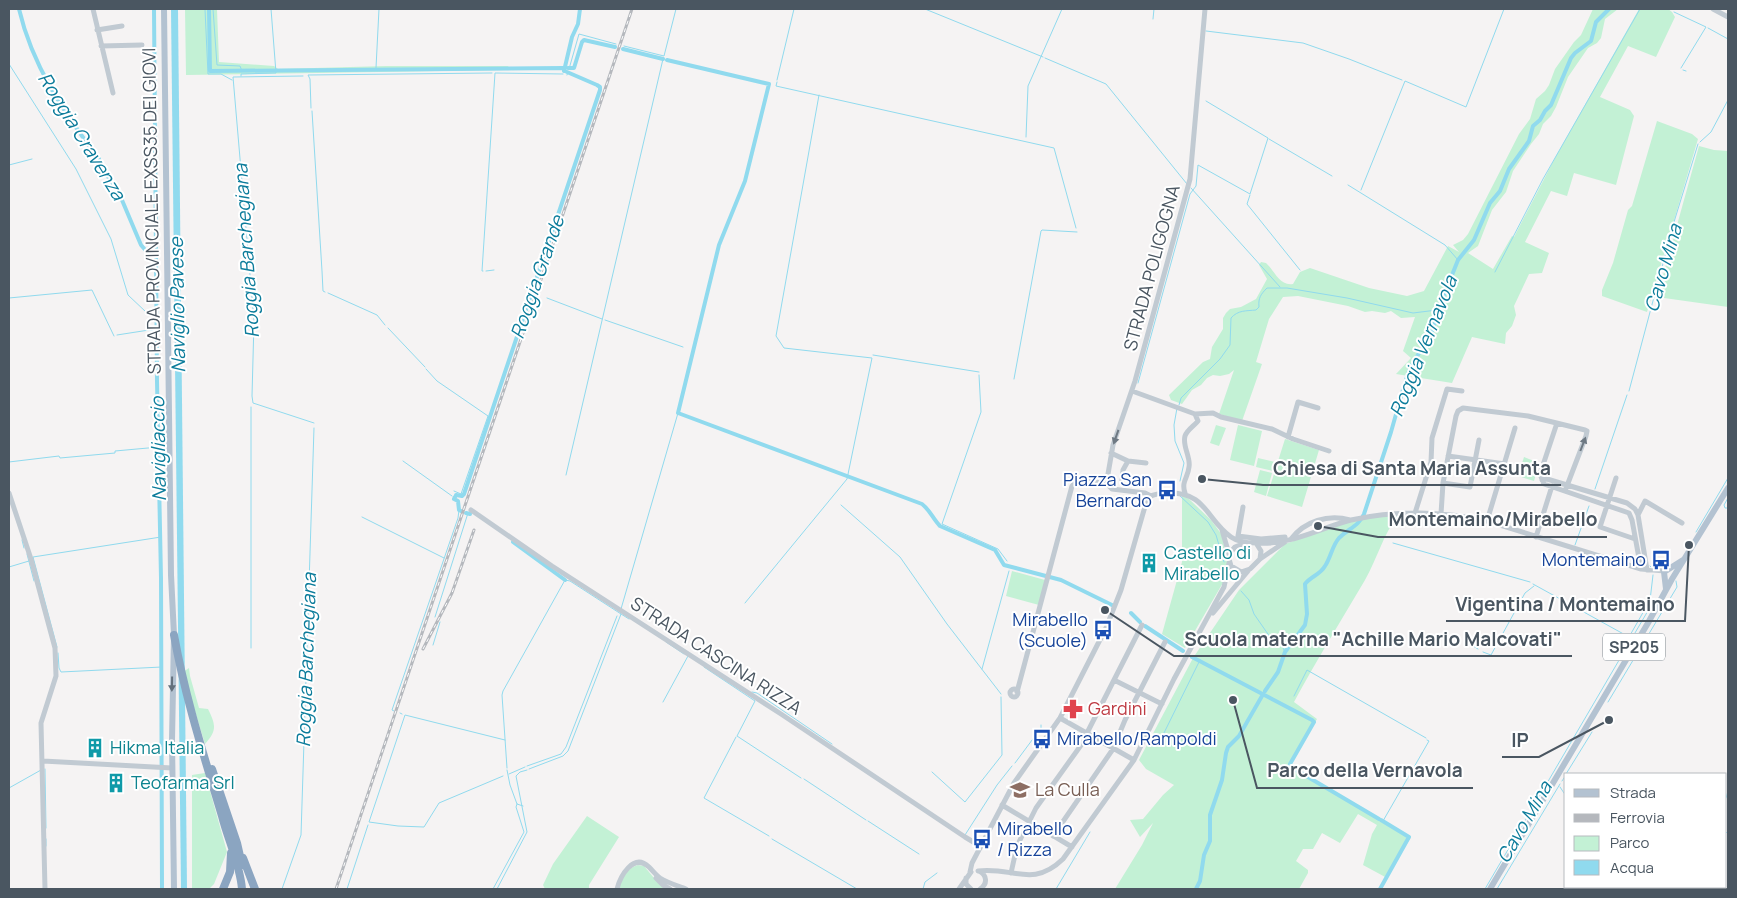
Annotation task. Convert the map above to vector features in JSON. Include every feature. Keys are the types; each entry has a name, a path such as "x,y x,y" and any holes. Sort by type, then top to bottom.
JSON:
{"highway":[{"name":"STRADA PROVINCIALE EXSS35 DEI GIOVI","path":"174,635 188,700"},
{"path":"188,700 235,856 242,889"},
{"path":"188,700 255,889"},
{"path":"223,889 231,864 227,834"},
{"path":"238,843 247,889"}],"main road":[{"name":"STRADA PROVINCIALE EXSS35 DEI GIOVI","path":"164,9 171,576 174,635"},
{"name":"SP205","path":"1490,889 1728,488"},
{"name":"SP205","path":"1666,573 1686,558"},
{"path":"1673,570 1674,577 1669,580 1666,573 1673,570"},
{"path":"1666,573 1666,590"},
{"path":"174,635 170,768 174,889"}],"street":[{"path":"93,9 113,93"},
{"name":"STRADA POLIGOGNA","path":"1108,486 1111,453 1132,391 1190,179 1205,9"},
{"path":"1715,9 1728,17"},
{"path":"97,30 122,26"},
{"path":"101,46 142,45"},
{"path":"1415,513 1431,462 1432,438 1447,389 1462,391"},
{"path":"1132,391 1195,414 1205,412 1272,429 1329,451"},
{"path":"1288,436 1298,402 1318,408"},
{"path":"1440,514 1448,456 1456,416 1461,409 1528,416 1586,431 1566,488"},
{"path":"1185,494 1183,488 1184,481 1189,467 1184,443 1185,436 1205,412"},
{"path":"1195,414 1198,421"},
{"path":"1557,423 1540,474 1544,484 1587,491 1627,503 1635,509 1638,515 1646,570"},
{"path":"1487,521 1515,428"},
{"path":"1443,483 1470,487 1479,440"},
{"path":"1111,453 1128,461 1146,463"},
{"path":"1448,456 1505,464"},
{"path":"1122,481 1123,470 1128,461"},
{"path":"1616,478 1600,527 1635,539"},
{"path":"1017,692 1072,486 1077,480 1083,479 1108,486 1112,489 1145,493 1151,496 1185,494 1194,498 1209,512 1221,528 1232,538 1250,541 1287,539 1351,520 1365,518 1415,513 1440,514 1487,521 1646,570 1666,573"},
{"path":"1542,480 1547,479 1585,498 1629,513 1635,539 1646,570"},
{"path":"1536,536 1552,486"},
{"path":"1585,498 1587,491"},
{"path":"9,493 31,559 55,648 56,676 41,723 45,889"},
{"path":"975,871 974,863 980,846 1014,783 1060,718 1114,609 1132,556 1147,501 1151,496"},
{"path":"1638,515 1645,501 1682,523"},
{"path":"1243,507 1238,536 1250,541 1261,551 1260,559"},
{"name":"STRADA CASCINA RIZZA","path":"472,510 552,566 781,714 980,846"},
{"path":"1198,636 1218,606 1260,559 1305,526 1320,518 1351,520"},
{"path":"959,889 966,878 975,871 984,870 1026,875 1046,871 1060,862 1072,846 1134,760 1224,586 1229,554 1221,528"},
{"path":"1229,554 1235,547 1250,541"},
{"path":"1229,563 1238,571 1248,571"},
{"path":"1011,874 1017,846 1036,808 1088,734 1142,625"},
{"path":"1053,836 1113,749 1125,720 1165,642"},
{"path":"1114,680 1162,704"},
{"path":"1060,718 1134,760"},
{"path":"43,762 170,768"},
{"path":"1002,805 1072,846"},
{"path":"617,889 620,878 632,864 638,863 645,864 660,878 686,889"},
{"path":"652,871 663,885 670,889"},
{"path":"975,871 983,874 986,879"},
{"path":"980,889 985,884 986,879 992,874 1000,872"},
{"path":"966,878 968,889"}],"green space":[{"path":"185,9 217,9 219,62 274,66 278,69 386,66 509,66 504,70 186,75"},
{"path":"1593,9 1618,9 1605,19 1601,38 1597,43 1588,48 1568,77 1551,116 1543,124 1539,134 1513,171 1506,192 1492,210 1478,246 1468,253 1493,269 1512,236 1514,237 1556,156 1639,9 1668,9 1675,17 1656,57 1628,46 1600,97 1630,110 1634,116 1616,185 1574,173 1567,196 1551,191 1525,242 1549,253 1542,273 1529,274 1514,306 1516,315 1512,326 1506,333 1505,344 1472,337 1452,383 1396,374 1411,358 1403,351 1415,317 1401,318 1391,311 1385,313 1365,312 1348,306 1298,296 1283,297 1269,319 1256,362 1262,364 1242,421 1219,414 1234,370 1229,374 1213,375 1207,378 1201,385 1192,390 1182,404 1171,400 1169,395 1203,362 1210,359 1212,347 1223,329 1223,318 1226,313 1230,309 1241,307 1256,299 1267,279 1259,265 1261,262 1266,263 1284,283 1288,284 1293,284 1300,272 1310,268 1369,288 1407,296 1424,291 1448,246 1459,252 1453,245 1463,240 1468,234 1519,134 1530,119 1536,99 1545,91 1555,69 1581,35"},
{"path":"1657,121 1692,134 1698,139 1647,312 1602,296 1602,290 1613,263 1628,210 1632,206"},
{"path":"1699,146 1728,151 1728,307 1657,297"},
{"path":"1216,425 1226,428 1219,446 1210,443"},
{"path":"1238,425 1262,431 1254,466 1230,460"},
{"path":"1285,439 1319,450 1302,507 1267,496"},
{"path":"1524,457 1539,463 1534,481 1518,476"},
{"path":"1258,458 1275,462 1273,471 1256,467"},
{"path":"1260,470 1272,473 1266,496 1254,492"},
{"path":"1182,495 1189,499 1211,520 1222,535 1227,562 1224,581 1185,648 1162,634 1182,562"},
{"path":"1398,515 1388,531 1365,580 1294,702 1317,719 1289,768 1411,837 1387,878 1363,865 1372,834 1377,825 1358,814 1340,843 1322,833 1313,849 1303,849 1296,861 1308,870 1308,873 1299,889 1115,889 1153,823 1140,837 1130,820 1143,819 1174,785 1146,769 1139,760 1193,658 1239,590 1285,544 1352,521"},
{"path":"1012,571 1045,580 1039,605 1006,596"},
{"path":"189,668 199,708 208,709 213,719 214,728 212,735 205,744 183,672"},
{"path":"205,773 227,852 214,884 209,889 192,889 192,775"},
{"path":"587,816 619,837 589,885 589,889 545,889 543,885 553,864"},
{"path":"638,865 644,866 667,889 618,889 625,874"}],"water":[{"name":"Naviglio Pavese","path":"171,9 178,9 187,889 181,889"}],"waterway":[{"name":"Roggia Cravenza","path":"19,9 32,50 51,88 99,159 102,168 119,193 141,245 147,252 156,254"},
{"name":"Navigliaccio","path":"154,9 157,381 161,578 162,889"},
{"path":"205,9 208,74 221,74 232,80"},
{"path":"209,9 210,71 563,68"},
{"path":"213,9 217,65 240,66 242,71"},
{"name":"Roggia Barchegiana","path":"241,76 241,74 276,73 271,9"},
{"path":"376,68 379,9"},
{"name":"Roggia Grande","path":"564,71 572,37 578,24 580,9"},
{"path":"624,46 664,56 676,9"},
{"path":"777,80 794,9"},
{"path":"925,9 1043,57"},
{"path":"1026,137 1028,86 1062,9"},
{"path":"1153,19 1154,9"},
{"path":"1361,190 1405,81 1466,107 1504,9"},
{"name":"Roggia Vernavola","path":"1265,691 1278,672 1285,652 1305,625 1307,614 1305,584 1323,569 1339,538 1359,522 1364,514 1410,368 1433,330 1436,315 1458,260 1474,240 1490,203 1500,191 1509,169 1529,141 1533,126 1551,105 1571,58 1591,41 1596,22 1609,9"},
{"path":"1495,272 1543,179 1640,9"},
{"path":"1674,12 1706,27 1681,68"},
{"name":"Cavo Mina","path":"1708,28 1728,39"},
{"path":"1206,31 1303,43 1402,80"},
{"path":"569,69 579,34 616,44"},
{"path":"568,68 574,68 584,40 615,47"},
{"path":"623,49 663,59"},
{"path":"1045,58 1106,84 1187,184"},
{"path":"566,475 663,59"},
{"path":"667,60 769,84 745,181 719,245 678,413 922,504 940,526 995,550 1004,565 1061,580 1114,606"},
{"name":"Naviglio Pavese","path":"9,64 76,169 111,239 128,295 146,312 157,314"},
{"name":"Roggia Grande","path":"456,495 462,496 464,494 600,90 600,87 597,85 567,72"},
{"path":"311,108 310,79 308,75 492,73"},
{"path":"483,271 495,73 563,74"},
{"name":"Roggia Barchegiana","path":"303,76 233,77 254,321 253,403 314,423"},
{"path":"777,82 776,86 1054,148 1076,228"},
{"path":"745,603 847,479 872,358 784,348 776,336 819,95"},
{"name":"Cavo Mina","path":"1700,142 1711,132 1728,100"},
{"path":"1138,383 1190,194 1196,186 1198,165 1250,194 1268,138 1206,101"},
{"path":"312,111 323,291 325,292"},
{"path":"1269,139 1332,176"},
{"name":"Cavo Mina","path":"1629,391 1674,222 1698,144"},
{"path":"9,165 32,159"},
{"path":"1348,185 1445,245 1458,260"},
{"path":"1191,188 1280,287"},
{"path":"1250,195 1247,204 1300,270"},
{"path":"1014,379 1041,231 1077,232"},
{"path":"486,271 494,270"},
{"path":"1179,405 1181,398 1220,359 1230,345 1231,318 1239,312 1256,310 1259,307 1260,296 1267,288 1287,288 1347,298 1413,313 1437,310"},
{"path":"9,298 92,290 114,336"},
{"path":"328,293 377,315 385,325"},
{"path":"547,298 602,319"},
{"path":"605,320 683,347"},
{"path":"388,328 425,367"},
{"name":"Naviglio Pavese","path":"117,335 149,330 157,331"},
{"path":"873,355 979,372"},
{"name":"Roggia Grande","path":"426,369 437,381 488,416 461,494 454,491"},
{"path":"979,375 981,412 942,524 998,549 1007,561"},
{"name":"Cavo Mina","path":"1595,489 1627,395"},
{"path":"251,407 251,648"},
{"path":"1177,408 1174,425 1175,441 1184,463 1180,481"},
{"path":"621,609 678,413"},
{"name":"Roggia Barchegiana","path":"282,889 301,835 314,428"},
{"path":"9,462 59,456 60,458 115,453 115,451 159,447"},
{"path":"403,461 452,496"},
{"path":"1696,532 1728,478"},
{"path":"1180,496 1208,522 1216,535 1224,562"},
{"name":"Roggia Grande","path":"455,497 454,499 458,501 459,510 461,511"},
{"path":"1728,498 1724,505 1725,508 1728,508"},
{"path":"841,505 900,557 947,624 1001,694"},
{"name":"Cavo Mina","path":"1575,545 1589,506"},
{"path":"394,711 392,710 458,518 459,510"},
{"name":"Roggia Grande","path":"466,513 470,514"},
{"path":"435,617 468,513"},
{"path":"362,517 444,558"},
{"path":"57,647 33,557 161,537"},
{"path":"22,540 24,548"},
{"name":"Roggia Grande","path":"513,542 565,580"},
{"path":"1393,543 1530,582"},
{"path":"27,554 34,581"},
{"path":"9,567 29,561"},
{"path":"982,669 1009,571"},
{"name":"Cavo Mina","path":"1485,889 1649,609 1653,575"},
{"name":"Roggia Grande","path":"507,768 503,691 565,580 570,581 621,614 568,751 563,756 529,769"},
{"path":"1608,702 1677,587 1676,581"},
{"path":"1533,584 1629,637 1645,609 1649,609"},
{"path":"1483,652 1491,655 1525,593 1534,586"},
{"path":"1241,591 1249,600 1254,614 1270,637 1282,646 1285,652"},
{"path":"1131,613 1140,622"},
{"name":"Roggia Grande","path":"621,614 629,619"},
{"name":"Roggia Grande","path":"527,766 561,754 566,747 617,616"},
{"path":"433,645 440,622"},
{"path":"1145,626 1183,651"},
{"name":"Roggia Grande","path":"666,642 684,654"},
{"path":"1468,643 1478,649"},
{"path":"58,653 61,672 162,667"},
{"path":"663,702 688,656"},
{"path":"1192,657 1312,720 1314,722 1290,764 1291,767 1379,819"},
{"path":"1161,739 1200,660"},
{"path":"704,667 755,701 737,736 801,778"},
{"path":"1294,696 1307,670 1426,738"},
{"path":"752,692 757,693 832,744"},
{"name":"Roggia Vernavola","path":"1196,889 1200,881 1204,855 1210,841 1210,815 1222,780 1228,747 1239,736 1262,696"},
{"path":"932,772 965,802 1002,755 1001,697"},
{"path":"503,776 439,803 424,827 369,822 405,715 505,740"},
{"path":"1015,763 1041,728 1041,725"},
{"path":"1567,773 1592,732"},
{"path":"736,737 704,798 769,836"},
{"path":"1383,821 1429,741 1427,740"},
{"path":"965,835 997,785 1012,766"},
{"name":"Roggia Grande","path":"509,774 525,767"},
{"path":"45,769 46,828"},
{"path":"9,788 41,770"},
{"path":"507,770 517,804 523,806"},
{"name":"Roggia Grande","path":"497,889 527,832 516,776 520,772 527,770"},
{"path":"804,779 866,820"},
{"path":"1497,889 1560,784"},
{"path":"1560,787 1564,793"},
{"name":"Roggia Grande","path":"493,889 524,832 516,807 517,804"},
{"path":"1380,889 1409,837 1381,820"},
{"path":"868,821 919,854"},
{"path":"347,889 368,825"},
{"path":"1056,889 1090,832"},
{"path":"46,839 46,846"},
{"path":"772,839 857,889"},
{"path":"923,889 925,882 937,873"}],"railway":[{"path":"336,889 632,9"},
{"path":"423,649 452,593 474,530"}],"place":[{"name":"Chiesa di Santa Maria Assunta","path":"1202,479"},
{"name":"Piazza San Bernardo","path":"1167,490"},
{"name":"Montemaino/Mirabello","path":"1318,526"},
{"name":"Vigentina / Montemaino","path":"1689,545"},
{"name":"Montemaino","path":"1661,560"},
{"name":"Castello di Mirabello","path":"1149,563"},
{"name":"Scuola materna \"Achille Mario Malcovati\"","path":"1105,610"},
{"name":"Mirabello (Scuole)","path":"1103,630"},
{"name":"Parco della Vernavola","path":"1233,700"},
{"name":"Gardini","path":"1073,709"},
{"name":"IP","path":"1609,720"},
{"name":"Mirabello/Rampoldi","path":"1042,739"},
{"name":"Hikma Italia","path":"95,748"},
{"name":"Teofarma Srl","path":"116,783"},
{"name":"La Culla","path":"1020,790"},
{"name":"Mirabello / Rizza","path":"982,839"}]}
